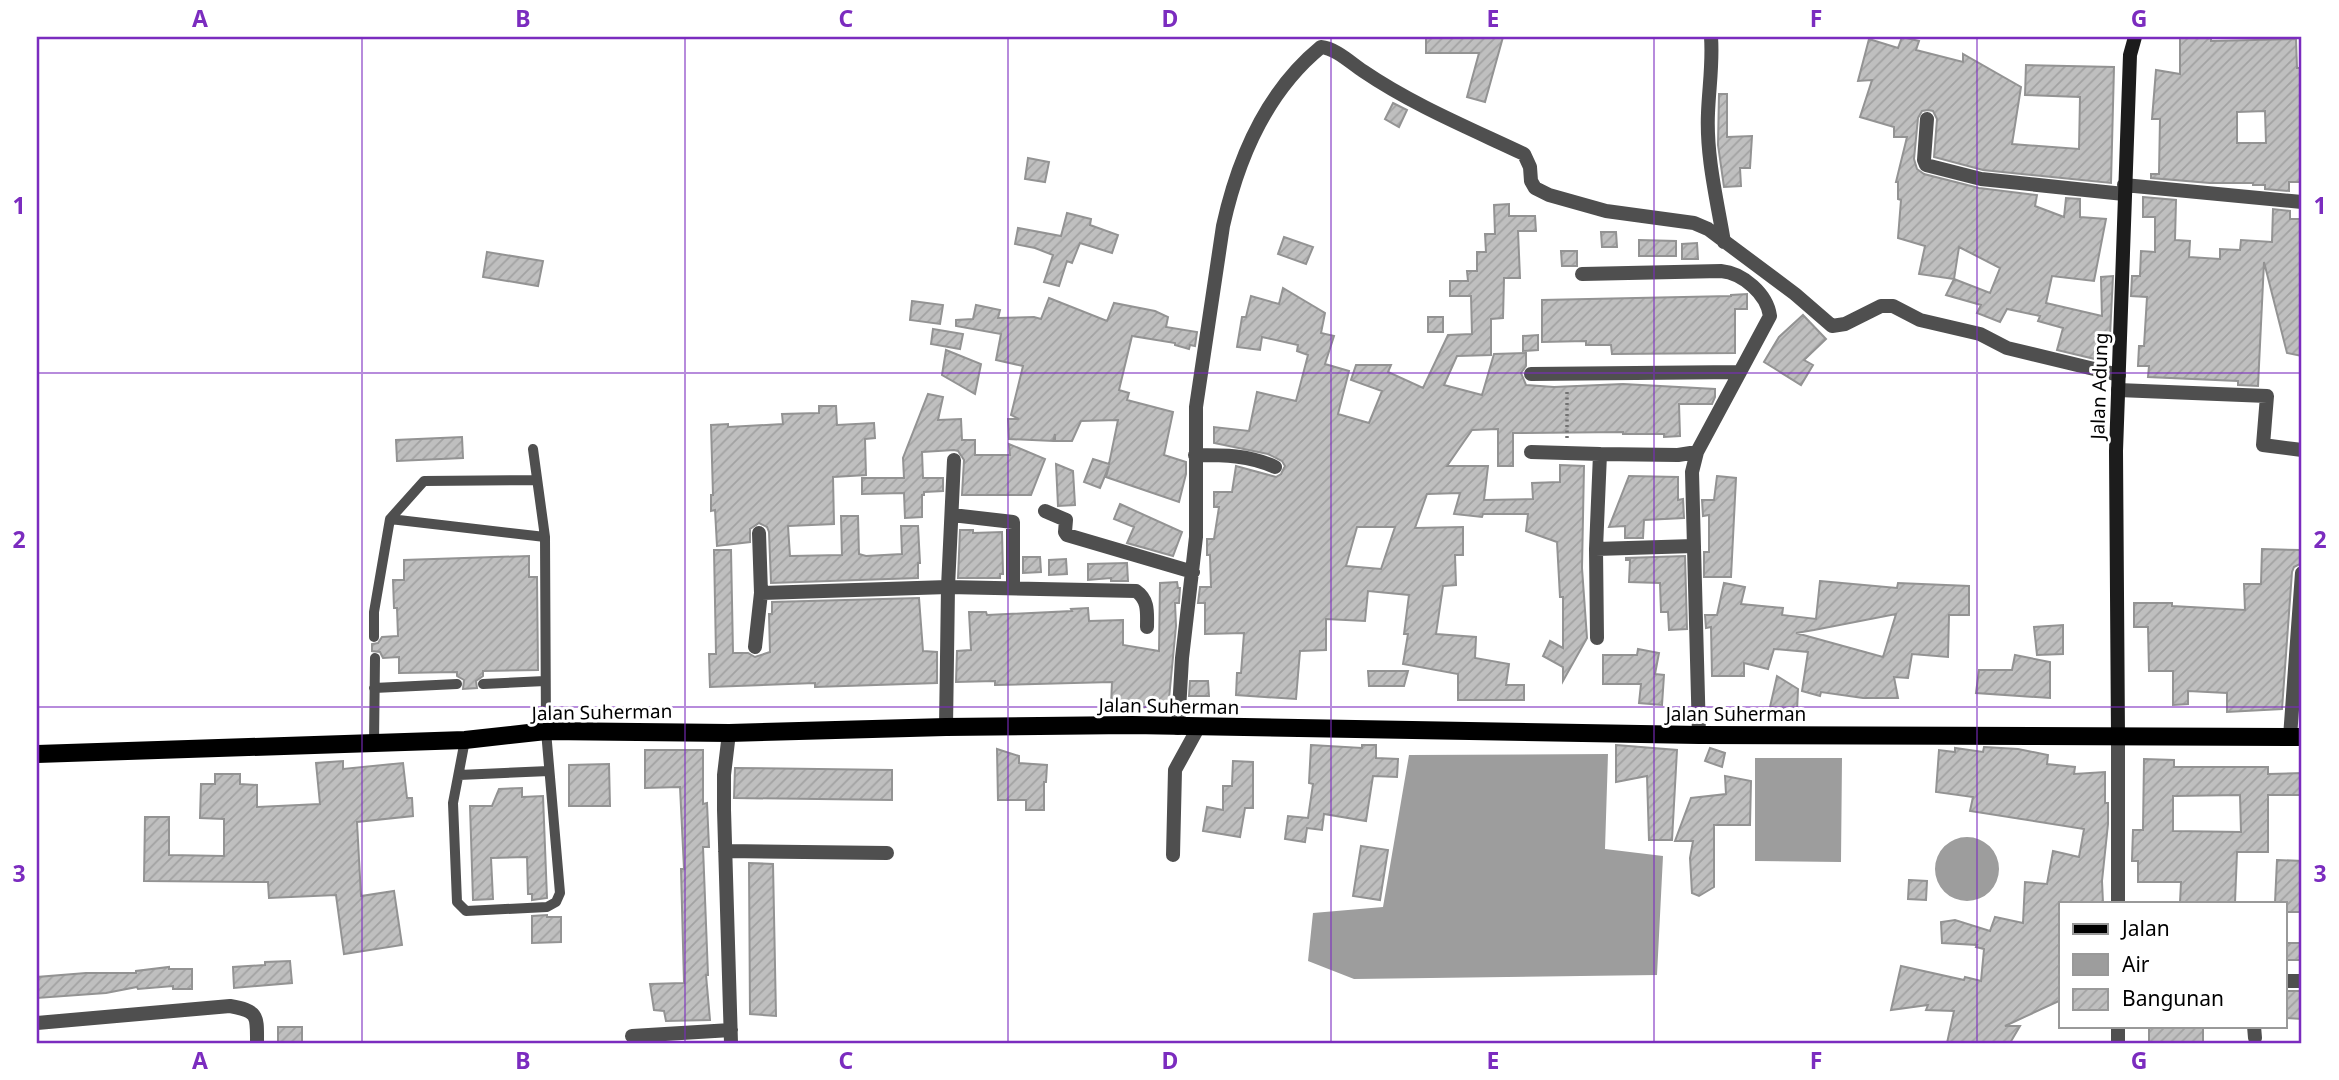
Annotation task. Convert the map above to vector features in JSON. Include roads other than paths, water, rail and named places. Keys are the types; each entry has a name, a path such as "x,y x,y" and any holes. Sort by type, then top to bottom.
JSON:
{"main road":[{"name":"Jalan Adung","path":"2118,737 2116,451 2130,55 2135,37"},
{"name":"Jalan Suherman","path":"37,754 466,740 546,731 729,733 1132,725 1699,735 2296,737"}],"street":[{"path":"1711,37 1709,148 1724,242"},
{"path":"1178,727 1182,658 1196,537 1196,407 1230,198 1256,128 1275,95 1299,64 1321,47 1334,52 1426,109 1524,154 1535,188 1549,195 1606,211 1694,223 1708,229 1795,294 1832,326 1839,327 1862,314 1887,305 1920,320 1980,334 2007,348 2119,374"},
{"path":"1927,120 1924,160 1926,165 1981,179 2302,202"},
{"path":"1582,274 1731,272 1741,277 1765,299 1770,316 1697,452 1692,472 1699,735"},
{"path":"1531,374 1740,372"},
{"path":"2118,390 2267,396 2263,445 2302,450"},
{"path":"1531,452 1678,455 1697,452"},
{"path":"1597,638 1596,549 1600,454"},
{"path":"1195,455 1256,458 1275,467"},
{"path":"946,727 948,587 954,460"},
{"path":"1045,511 1066,520 1065,532 1068,535 1193,572"},
{"path":"952,515 1013,522 1013,588"},
{"path":"755,647 761,593 759,533"},
{"path":"1596,549 1694,546"},
{"path":"2296,737 2302,573"},
{"path":"761,593 948,587 1136,591 1143,596 1147,604 1147,627"},
{"path":"1173,855 1175,770 1198,728"},
{"path":"632,1036 731,1037 724,775 729,733"},
{"path":"2118,737 2118,902"},
{"path":"725,851 887,853"},
{"path":"37,1023 230,1006 248,1009 257,1020 257,1043"}],"lane":[{"path":"466,740 453,803 457,902 466,911 547,907 556,902 561,893 546,731 545,537 533,449"},
{"path":"374,637 374,612 390,519 427,480 536,480"},
{"path":"390,519 545,537"},
{"path":"374,743 375,658"},
{"path":"483,684 545,681"},
{"path":"374,688 457,684"},
{"path":"459,775 549,771"}],"water":[{"path":"1608,754 1605,849 1663,856 1657,975 1354,979 1308,961 1313,913 1383,907 1409,755"},
{"path":"1755,758 1842,758 1841,862 1755,861"},
{"path":"1967,837 1990,846 1999,869 1990,892 1967,901 1944,892 1935,869 1944,846"}]}
